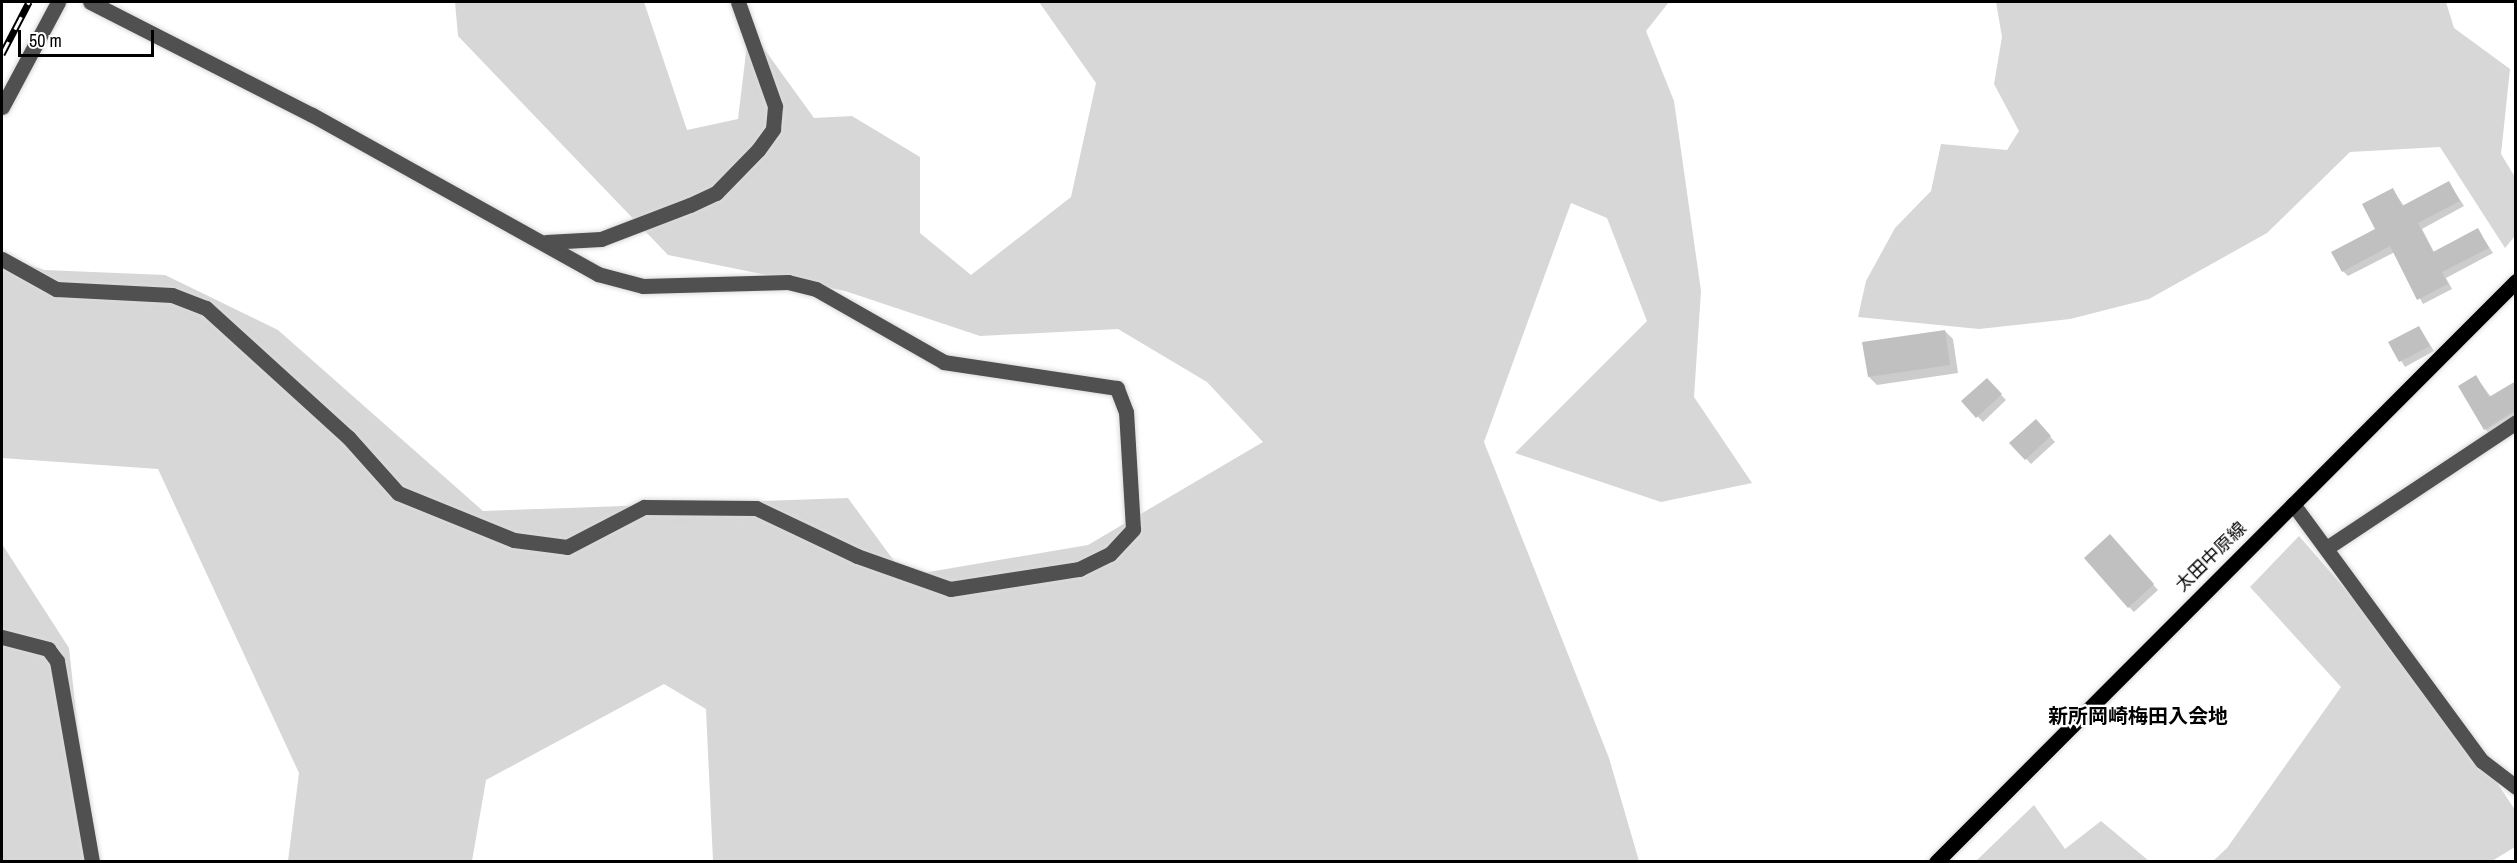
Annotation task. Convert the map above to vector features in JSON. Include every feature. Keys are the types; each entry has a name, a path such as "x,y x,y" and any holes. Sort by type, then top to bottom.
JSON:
{"main road":[{"name":"太田中原線","path":"1936,861 2516,281"}],"street":[{"path":"2,107 58,2"},
{"path":"2,259 56,289 172,295 206,308 348,437 398,493 514,540 567,547 644,507 756,508 857,556 950,589 1079,569 1110,554 1133,529 1126,412 1117,388 944,362 816,289 788,282 643,286 598,274 546,242 90,2"},
{"path":"546,242 601,239 690,205 716,193 758,150 773,129 775,106 738,2"},
{"path":"2328,547 2516,422"},
{"path":"2294,504 2328,547 2482,761 2516,787"},
{"path":"2,637 48,650 57,661 92,861"}],"shaded area":[{"path":"455,2 644,2 687,130 738,119 749,28 814,118 852,116 920,157 920,233 971,275 1071,197 1096,83 1039,2 1669,2 1646,31 1674,101 1701,291 1694,397 1752,483 1661,502 1515,453 1647,321 1607,218 1571,203 1484,442 1609,758 1639,861 713,861 706,709 664,684 486,780 472,861 288,861 299,773 158,469 2,458 2,255 44,270 165,275 278,330 483,511 848,498 905,576 1088,545 1263,442 1207,382 1118,329 980,336 845,291 668,255 458,36"},
{"path":"1996,2 2446,2 2454,28 2510,69 2501,154 2515,177 2515,236 2505,248 2440,147 2350,152 2267,233 2149,299 2070,319 1979,329 1858,317 1866,281 1895,228 1931,191 1941,144 2007,150 2019,131 1994,84 2002,37"},
{"path":"2299,536 2444,702 2515,810 2515,847 2492,861 2212,862 2227,848 2341,687 2250,587"},
{"path":"2,544 69,648 91,855 87,861 2,861"},
{"path":"2034,805 2065,849 2101,821 2149,861 1976,861"}],"building":[{"path":"2449,181 2460,201 2418,223 2433,252 2478,228 2489,248 2442,272 2448,284 2417,300 2390,246 2342,272 2331,252 2375,229 2362,204 2393,188 2402,206"},
{"path":"2419,326 2430,346 2399,362 2388,342"},
{"path":"1945,330 1950,365 1868,377 1862,342"},
{"path":"2476,375 2489,397 2516,381 2516,411 2484,430 2458,386"},
{"path":"1987,378 2002,394 1976,418 1961,401"},
{"path":"2036,419 2051,436 2025,460 2009,443"},
{"path":"2110,534 2154,584 2128,608 2084,558"}],"railway":[{"path":"2,54 29,2"}],"district":[{"name":"新所岡崎梅田入会地","path":"2138,715"}]}
